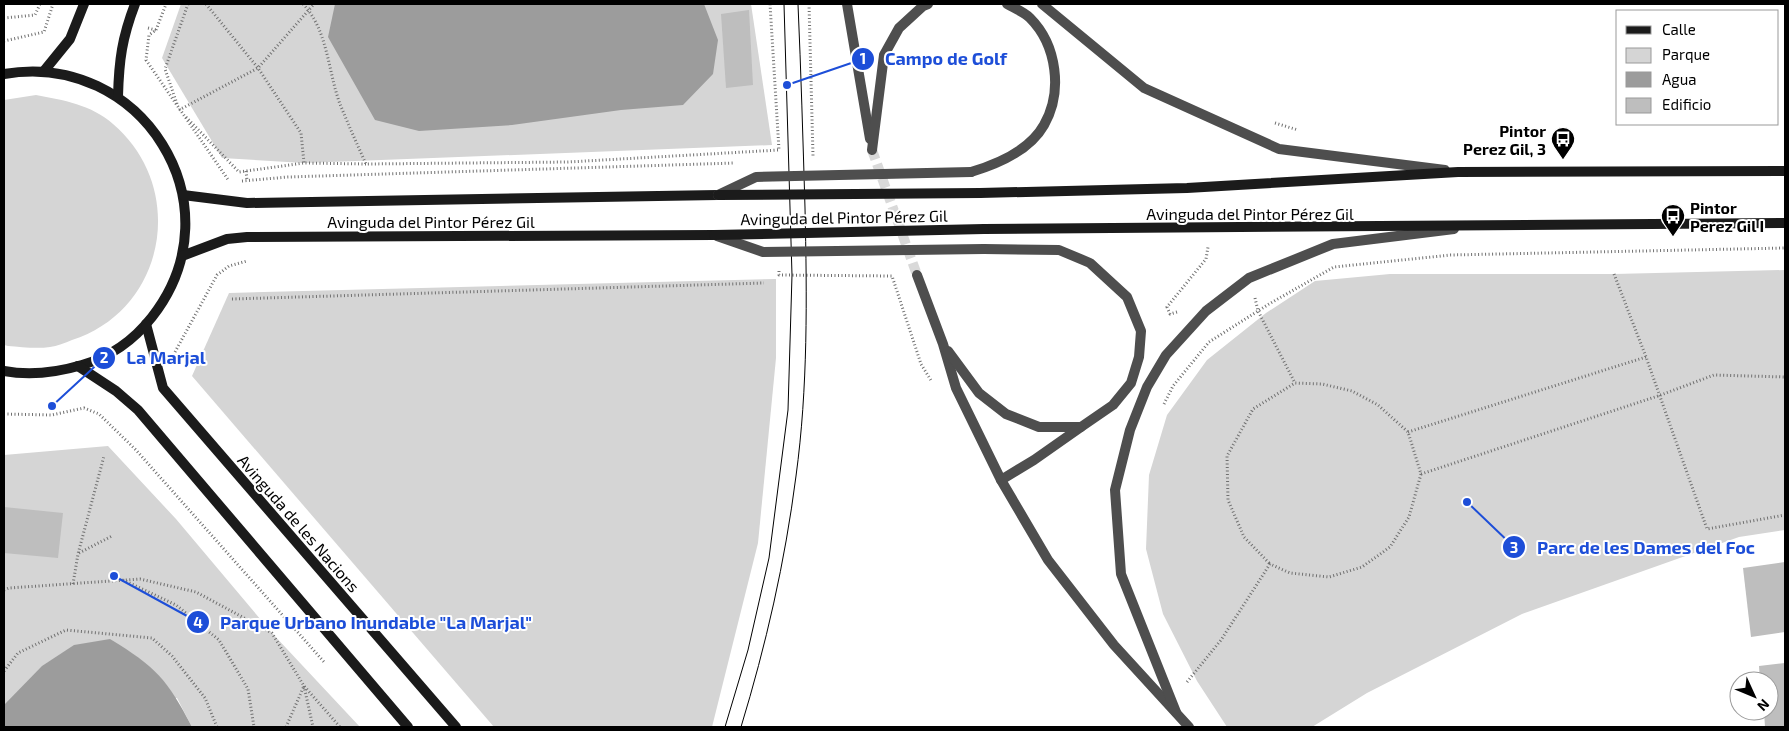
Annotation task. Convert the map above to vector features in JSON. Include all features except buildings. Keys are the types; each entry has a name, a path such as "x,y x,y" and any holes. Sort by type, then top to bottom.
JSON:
{"main road":[{"path":"44,71 70,39 84,4"},
{"path":"118,96 119,58 135,4"},
{"path":"4,74 44,71 82,79 118,96 141,116 160,139 174,166 183,195 185,215 182,256 168,293 146,324 114,350 97,360 57,372 35,374 4,371"},
{"name":"Avinguda del Pintor Pérez Gil","path":"183,195 247,203 718,195 980,193 1187,188 1458,172 1785,171"},
{"name":"Avinguda del Pintor Pérez Gil","path":"182,256 227,239 248,237 714,235 984,229 1473,227 1785,223"},
{"name":"Avinguda de les Nacions","path":"146,324 163,388 456,727"},
{"path":"78,366 116,391 138,410 408,727"}],"street":[{"path":"847,4 872,150 884,55 899,28 923,6 928,4"},
{"name":"Avinguda del Pintor Pérez Gil","path":"718,195 756,177 971,172 994,165 1019,151 1044,126 1056,90 1055,70 1046,40 1029,17 1006,4"},
{"path":"1042,4 1144,88 1279,149 1458,172"},
{"path":"1176,712 1121,574 1114,490 1130,430 1147,387 1166,355 1206,311 1249,278 1333,244 1473,227"},
{"name":"Avinguda del Pintor Pérez Gil","path":"714,235 763,252 984,249 1059,250 1090,263 1127,297 1141,331 1139,357 1131,383 1113,405 1081,427"},
{"path":"917,275 943,344 956,388 1001,480 1048,560 1114,645 1189,727"},
{"path":"943,344 979,393 1006,414 1039,427 1081,427"},
{"path":"1001,480 1034,460 1081,427"}],"path":[{"path":"4,18 34,15 40,4"},
{"path":"4,41 44,32 53,4"},
{"path":"166,4 156,30 149,35 146,60 230,182"},
{"path":"188,4 165,69 179,110 239,172 304,163 568,162 779,150 770,4"},
{"path":"206,4 258,68 301,133 304,163"},
{"path":"303,4 308,9 322,39 340,102 366,164"},
{"path":"179,110 258,68 314,4"},
{"path":"809,4 813,156"},
{"path":"129,21 156,30"},
{"path":"1265,121 1303,131"},
{"path":"246,171 247,180"},
{"path":"1162,408 1173,386 1209,342 1269,304 1334,267 1451,255 1785,248"},
{"path":"176,358 175,350 217,274 229,266 247,261"},
{"path":"1614,274 1646,357 1658,396 1707,529 1785,515"},
{"path":"232,300 764,283"},
{"path":"1408,432 1646,357"},
{"path":"1421,474 1658,396 1714,375 1785,377"},
{"path":"1295,383 1322,384 1352,391 1378,405 1408,432 1421,474 1409,517 1390,547 1362,567 1330,578 1290,573 1270,564 1244,537 1228,500 1228,456 1253,409 1295,383"},
{"path":"4,414 52,416 84,408 100,414 136,450 327,665"},
{"path":"74,584 78,554 104,456"},
{"path":"78,554 112,536"},
{"path":"1187,682 1221,640 1270,564"},
{"path":"4,590 9,588 140,578 196,592 272,633 304,686 340,727"},
{"path":"122,580 176,606 219,640 248,689 254,727"},
{"path":"4,671 18,654 66,630 152,638 172,656 205,698 218,727"},
{"path":"286,727 304,686"},
{"path":"304,686 313,727"}],"green space":[{"path":"181,4 751,4 772,145 304,163 222,158 162,58"},
{"path":"36,95 67,101 87,108 113,124 137,150 151,181 158,213 156,245 146,275 129,303 104,325 53,347 40,348 4,345 4,100"},
{"path":"1785,270 1785,530 1739,537 1522,614 1367,693 1312,727 1227,727 1197,681 1163,614 1146,549 1149,475 1167,415 1207,360 1266,313 1315,281 1390,274 1614,274"},
{"path":"776,279 776,358 758,543 712,727 494,727 192,376 229,293"},
{"path":"108,446 176,519 272,633 360,727 192,727 177,698 4,705 4,455"}],"water":[{"path":"335,4 704,4 718,40 713,74 683,105 621,110 512,125 419,131 375,120 328,37"},
{"path":"110,639 150,666 167,685 192,727 4,727 4,705 42,666 74,645"}],"tunnel":[{"path":"872,150 917,275"}],"tram line":[{"path":"725,727 748,650 769,558 788,410 792,275 784,4"},
{"path":"741,727 759,665 780,572 792,508 803,410 806,275 798,4"}],"place":[{"name":"Campo de Golf","path":"787,85"},
{"name":"Pintor Perez Gil, 3","path":"1563,160"},
{"name":"Pintor Perez Gil I","path":"1673,237"},
{"name":"La Marjal","path":"52,406"},
{"name":"Parc de les Dames del Foc","path":"1467,502"},
{"name":"Parque Urbano Inundable \"La Marjal\"","path":"114,576"}]}
